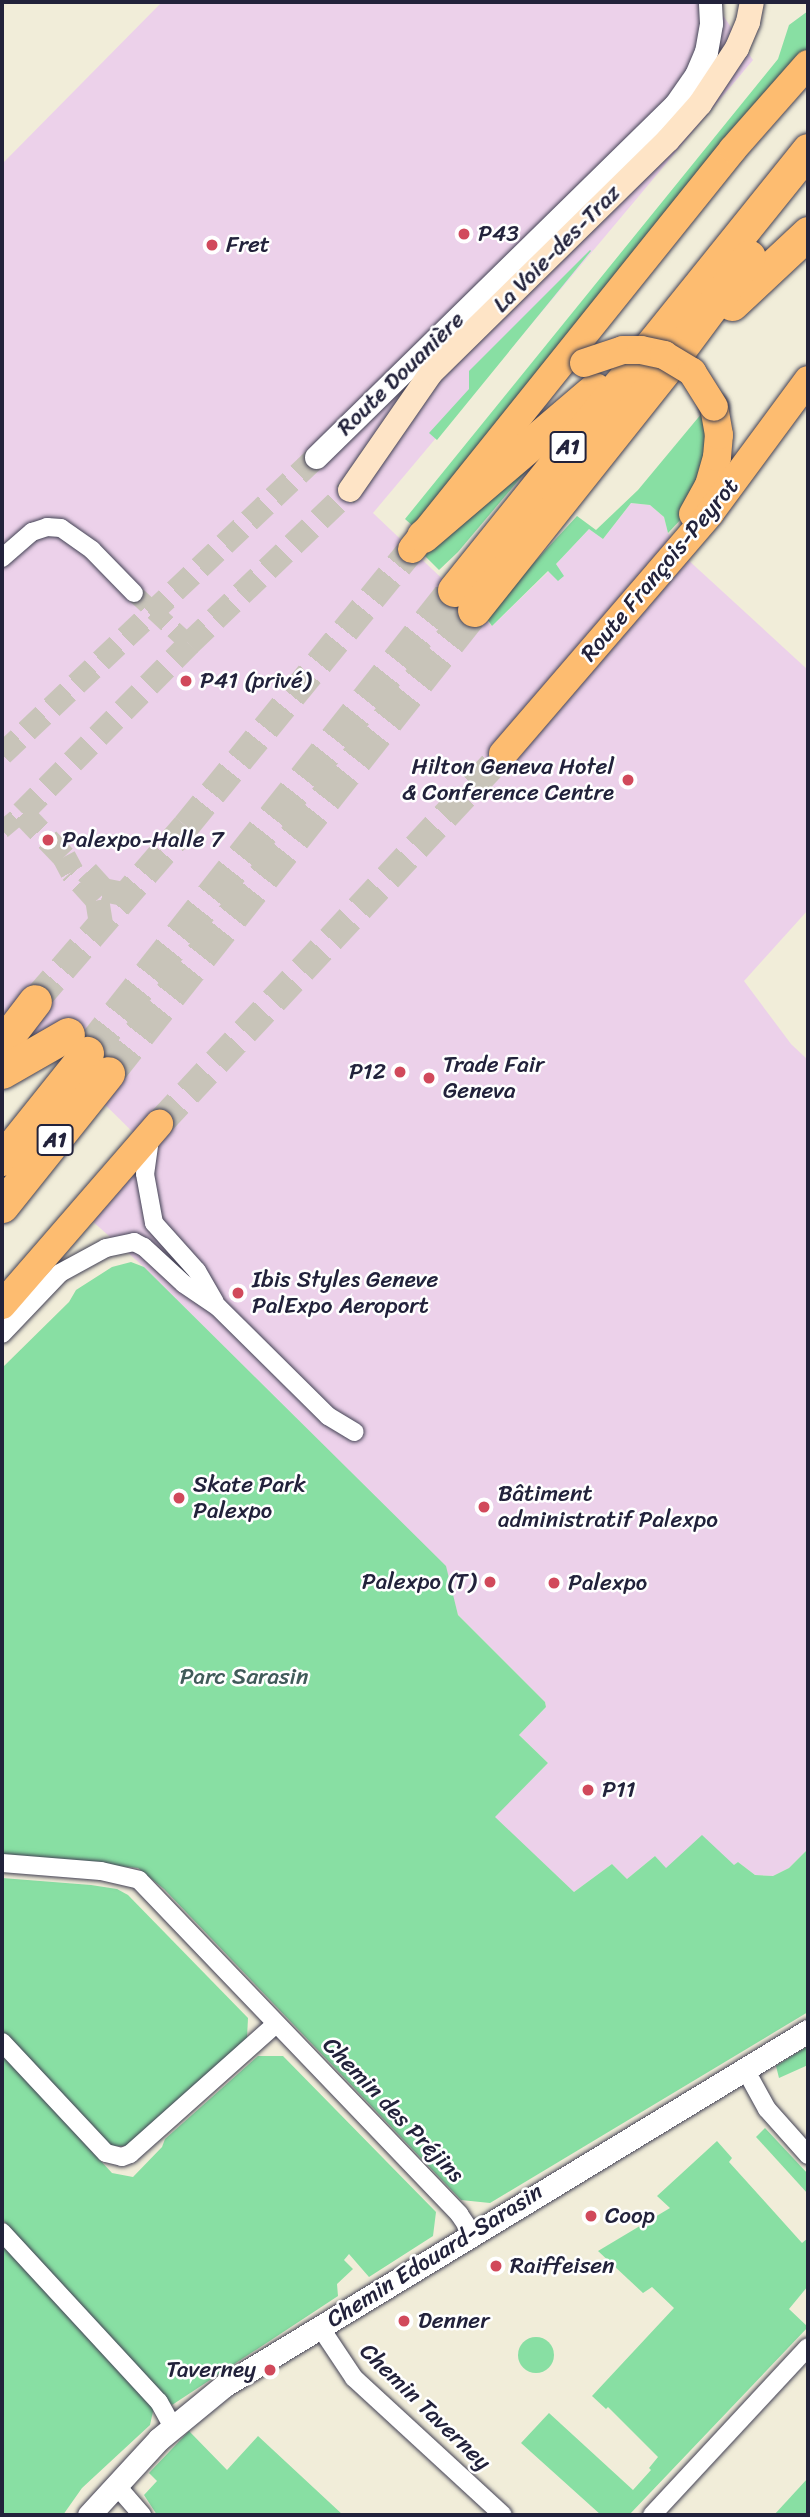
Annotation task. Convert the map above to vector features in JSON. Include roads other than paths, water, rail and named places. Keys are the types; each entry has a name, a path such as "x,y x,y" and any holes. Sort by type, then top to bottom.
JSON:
{"highway":[{"name":"A1","path":"808,150 682,304 464,600 677,355 731,279 808,184"},
{"path":"677,355 808,233"},
{"path":"417,542 586,397 682,304"},
{"path":"2,1044 35,1001"},
{"name":"A1","path":"2,1159 88,1053"},
{"name":"A1","path":"2,1206 88,1053"},
{"path":"2,1072 88,1053"}],"main road":[{"name":"La Voie-des-Traz","path":"350,490 431,373 691,114 737,48 752,2"},
{"path":"417,542 733,149 808,64"},
{"path":"532,400 584,363 622,350 641,350 664,355 692,372 714,408 719,435 715,467 702,499 670,556"},
{"name":"Route François-Peyrot","path":"503,754 592,654 670,556 710,513 808,380"},
{"path":"760,448 808,395"},
{"path":"2,1034 35,1001"},
{"path":"2,1305 155,1128"}],"street":[{"name":"Route Douanière","path":"316,457 675,105 696,75 706,52 711,23 710,2"},
{"path":"2,558 32,532 47,527 61,528 92,550 135,593"},
{"path":"155,1128 145,1174 154,1223 197,1272 218,1307"},
{"path":"2,1334 60,1273 106,1248 125,1242 145,1247 184,1284 218,1307 328,1416 355,1432"},
{"name":"Chemin des Préjins","path":"2,1863 101,1871 139,1880 459,2214 472,2233"},
{"path":"2,2042 106,2153 122,2157 130,2154 276,2024"},
{"name":"Chemin Edouard-Sarasin","path":"89,2515 173,2427 225,2385 808,2031"},
{"path":"745,2069 767,2109 808,2155"},
{"path":"2,2232 159,2402 173,2427"},
{"name":"Chemin Taverney","path":"320,2327 354,2378 503,2515"},
{"path":"652,2515 807,2349"},
{"path":"116,2485 142,2515"}],"tunnel":[{"path":"2,754 316,457"},
{"path":"101,924 97,900 72,872 64,857 22,813 189,644 350,490"},
{"path":"35,1001 186,826 412,549"},
{"path":"87,1053 454,590"},
{"path":"134,593 189,644"},
{"path":"108,1073 474,610"},
{"path":"159,1124 503,754"},
{"path":"2,830 22,813"},
{"path":"87,872 103,890 128,895"}],"place":[{"name":"P43","path":"464,234"},
{"name":"Fret","path":"212,245"},
{"name":"P41 (privé)","path":"186,681"},
{"name":"Hilton Geneva Hotel & Conference Centre","path":"628,780"},
{"name":"Palexpo-Halle 7","path":"48,840"},
{"name":"P12","path":"400,1072"},
{"name":"Trade Fair Geneva","path":"429,1078"},
{"name":"Ibis Styles Geneve PalExpo Aeroport","path":"238,1293"},
{"name":"Skate Park Palexpo","path":"179,1498"},
{"name":"Bâtiment administratif Palexpo","path":"484,1507"},
{"name":"Palexpo (T)","path":"490,1582"},
{"name":"Palexpo","path":"554,1583"},
{"name":"P11","path":"588,1790"},
{"name":"Coop","path":"591,2216"},
{"name":"Raiffeisen","path":"496,2266"},
{"name":"Denner","path":"404,2321"},
{"name":"Taverney","path":"270,2370"}],"park label":[{"name":"Parc Sarasin","path":"244,1677"}]}
